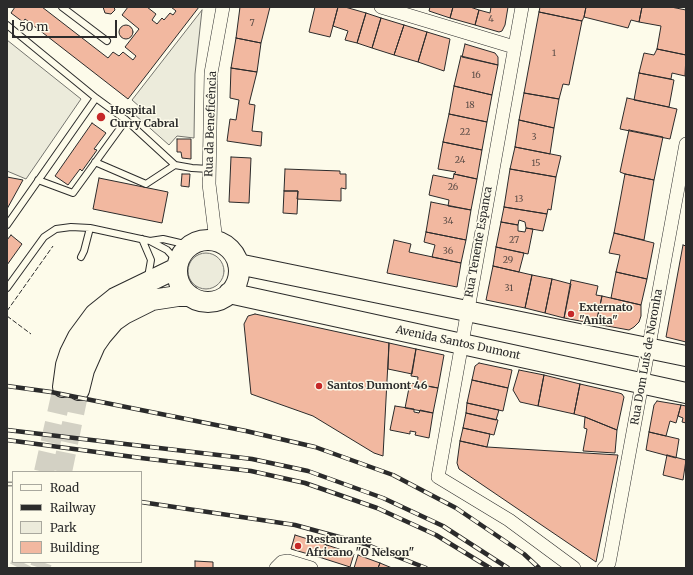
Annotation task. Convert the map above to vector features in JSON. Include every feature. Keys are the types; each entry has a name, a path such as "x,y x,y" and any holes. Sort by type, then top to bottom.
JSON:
{"main road":[{"path":"206,240 216,241 226,246 234,254 238,264 239,274 236,285 220,300 210,302 199,301 190,296 182,288 178,278 178,265 181,254 195,243 206,240"},
{"path":"238,264 686,356"},
{"path":"178,265 115,298 95,314 78,337 66,365 71,389 84,370 95,345 114,321 152,300 178,296 190,296"},
{"name":"Avenida Santos Dumont","path":"229,293 686,393"}],"street":[{"name":"Rua da Beneficência","path":"216,241 209,184 211,73 223,7"},
{"path":"381,7 514,47"},
{"name":"Rua Tenente Espanca","path":"522,7 438,477 509,520 574,568"},
{"name":"Rua Dom Luís de Noronha","path":"604,568 609,563 686,144"},
{"path":"279,565 288,561 311,568"}],"lane":[{"path":"62,7 107,41"},
{"path":"7,25 96,98 126,120 175,165 209,169"},
{"path":"7,225 96,98"},
{"path":"38,180 73,193 126,120"},
{"path":"95,162 146,184 175,165"},
{"path":"7,288 44,237 56,229 71,227 90,228 150,241 167,250 178,265"},
{"path":"81,257 84,252 90,228"},
{"path":"142,239 151,260 146,282"},
{"path":"150,241 163,240 180,243 195,243"}],"green space":[{"path":"202,10 195,74 194,138 177,136 169,145 134,114 140,107 132,100"},
{"path":"7,40 81,99 26,179 7,171"},
{"path":"203,253 209,253 219,258 224,271 219,284 209,289 203,289 193,284 188,274 188,268 193,258"}],"building":[{"path":"15,7 42,7 108,58 113,52 119,56 123,52 133,60 136,56 125,47 139,29 122,15 128,7 147,7 156,14 152,20 157,24 162,18 164,20 170,13 173,15 176,11 171,7 199,7 128,99 25,19 23,22 11,13"},
{"path":"103,7 114,7 115,10 111,14 105,13"},
{"path":"240,7 270,7 261,43 236,38"},
{"path":"315,7 338,7 330,37 309,32"},
{"path":"338,7 345,7 366,13 357,43 345,40 348,31 333,26"},
{"path":"430,7 453,7 450,18 429,11"},
{"path":"453,7 470,7 479,10 475,25 450,18"},
{"path":"491,7 508,7 505,25 502,31 499,32 475,25 479,10 490,13"},
{"path":"540,7 586,7 582,21 539,12"},
{"path":"586,7 642,7 639,22 631,20 628,28 584,17"},
{"path":"642,7 671,7 686,10 686,55 657,49 661,26 639,22"},
{"path":"539,12 582,21 569,85 563,84 559,99 524,93"},
{"path":"366,13 381,18 372,48 357,43"},
{"path":"381,18 404,25 394,55 372,48"},
{"path":"126,25 131,27 133,32 131,37 126,39 121,37 119,32 121,27"},
{"path":"404,25 427,32 418,62 394,55"},
{"path":"427,32 450,39 444,71 418,62"},
{"path":"236,38 261,43 257,72 231,68"},
{"path":"465,44 495,53 498,57 498,65 462,57"},
{"path":"657,49 686,55 685,76 672,73 671,79 639,73 644,53 654,55"},
{"path":"461,56 498,65 492,95 454,86"},
{"path":"231,68 257,72 249,104 255,105 252,131 262,132 261,146 227,141 230,119 236,120 239,100 230,98"},
{"path":"639,73 674,80 669,107 634,100"},
{"path":"454,86 492,95 487,122 449,114"},
{"path":"524,93 559,99 554,128 519,120"},
{"path":"627,98 677,109 670,139 620,129"},
{"path":"449,114 487,122 482,150 443,142"},
{"path":"519,120 554,128 550,154 515,147"},
{"path":"92,123 106,133 94,149 97,150 82,171 80,169 68,185 55,176"},
{"path":"629,130 663,137 654,180 620,172"},
{"path":"177,139 191,139 191,159 182,158 181,152 177,152"},
{"path":"443,142 482,150 477,179 454,174 456,172 438,169"},
{"path":"515,147 561,156 556,177 510,169"},
{"path":"231,157 251,158 249,203 229,202"},
{"path":"285,169 340,171 340,174 346,174 346,189 341,188 341,201 297,199 298,191 284,191"},
{"path":"510,169 556,177 551,210 548,209 547,214 504,207"},
{"path":"182,174 190,174 189,187 181,186"},
{"path":"454,174 477,179 471,210 448,206 449,200 429,195 433,175 453,179"},
{"path":"625,174 654,180 644,240 614,233"},
{"path":"7,177 23,180 7,209"},
{"path":"99,178 168,192 162,223 93,209"},
{"path":"284,191 298,191 297,214 283,213"},
{"path":"431,202 471,210 466,240 426,232"},
{"path":"504,207 547,214 543,231 526,228 525,222 519,220 518,225 501,222"},
{"path":"501,222 518,225 518,231 525,232 526,228 533,229 528,254 496,247"},
{"path":"426,232 466,240 461,263 432,257 435,245 424,242"},
{"path":"614,233 654,243 647,279 616,272 620,255 609,253"},
{"path":"11,235 22,244 7,265 7,240"},
{"path":"394,240 411,244 409,252 461,263 457,287 387,273"},
{"path":"683,245 686,246 686,342 666,337"},
{"path":"496,247 524,253 519,272 493,266"},
{"path":"493,266 532,275 525,308 486,300"},
{"path":"616,272 647,279 641,305 611,298"},
{"path":"532,275 552,279 545,313 525,308"},
{"path":"552,279 571,284 564,318 545,313"},
{"path":"571,280 598,286 596,295 602,296 596,324 564,318"},
{"path":"602,296 641,305 641,316 639,322 629,330 596,324"},
{"name":"Santos Dumont 46","path":"255,314 389,343 383,456 374,453 313,416 251,394 244,324 248,316"},
{"path":"389,343 416,349 412,374 388,369"},
{"path":"416,349 444,355 438,388 417,384 418,377 411,376"},
{"path":"479,363 512,370 508,388 472,380 475,366"},
{"path":"519,370 544,375 538,406 520,402 513,390"},
{"path":"544,375 580,384 574,414 538,406"},
{"path":"472,380 508,388 503,411 467,403"},
{"path":"410,383 438,388 433,413 405,408"},
{"path":"580,384 622,394 624,397 617,430 574,414"},
{"path":"657,401 681,405 676,423 670,421 666,436 649,432 654,405"},
{"path":"467,403 499,410 496,420 466,413"},
{"path":"681,405 686,406 686,423 682,422 683,418 678,416"},
{"path":"395,406 414,409 414,412 419,413 420,410 433,413 429,438 415,435 416,432 410,431 410,434 390,430"},
{"path":"466,413 498,420 494,435 463,428"},
{"path":"585,417 617,430 615,453 583,451 587,429 584,428"},
{"path":"463,428 490,434 487,447 460,441"},
{"path":"649,432 679,439 676,458 646,450"},
{"path":"460,441 487,447 618,455 596,562 459,469 457,463"},
{"path":"667,455 686,460 683,480 663,475"},
{"path":"295,535 327,545 322,558 291,549"},
{"path":"327,545 354,554 350,567 322,558"},
{"path":"358,555 380,563 378,568 354,568"},
{"path":"195,561 213,562 213,568 195,568"},
{"path":"380,563 392,568 378,568"}],"tunnel":[{"path":"44,471 63,387"},
{"path":"62,471 79,390"},
{"path":"19,568 22,563"},
{"path":"40,568 42,563"}],"railway":[{"path":"7,386 51,392 246,431 315,447 393,475 456,508 524,554 539,568"},
{"path":"7,430 252,459 308,471 383,498 443,526 508,568"},
{"path":"7,440 251,471 305,483 377,508 436,535 490,568"},
{"path":"7,484 12,484"},
{"path":"142,502 295,525 365,544 426,568"}],"fence":[{"path":"7,311 53,246"},
{"path":"7,316 31,334"}],"place":[{"name":"Hospital Curry Cabral","path":"101,117"},
{"name":"Externato \"Anita\"","path":"571,314"},
{"name":"Santos Dumont 46","path":"319,386"},
{"name":"Restaurante Africano \"O Nelson\"","path":"298,546"}]}
